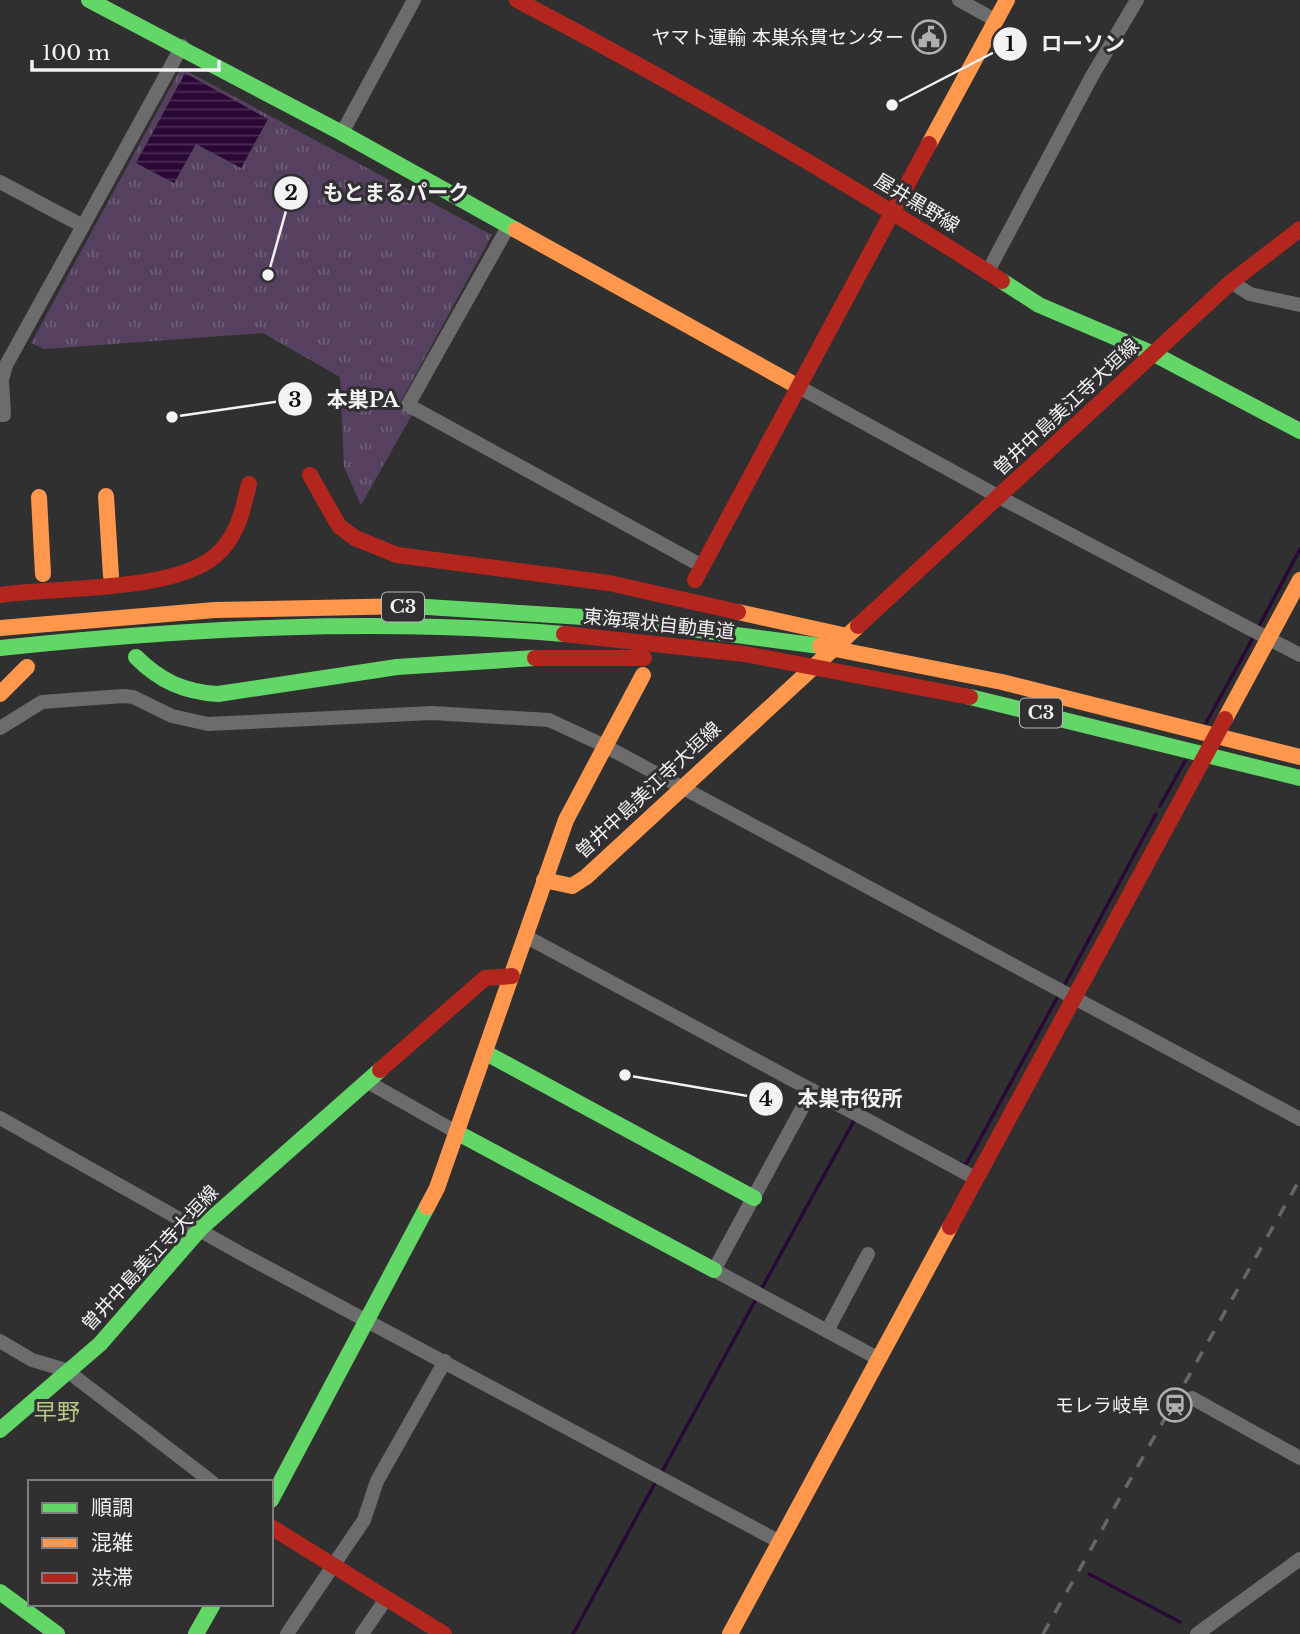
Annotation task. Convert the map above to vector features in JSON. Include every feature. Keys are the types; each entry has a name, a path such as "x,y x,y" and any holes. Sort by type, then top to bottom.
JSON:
{"main road":[{"path":"89,0 182,46 342,133 797,386"},
{"name":"屋井黒野線","path":"517,0 667,79 895,213 1055,313 1154,354 1300,431"},
{"path":"699,573 797,386 895,213 1007,0"},
{"name":"曽井中島美江寺大垣線","path":"544,880 572,886 869,614 1001,498 1231,282 1300,229"},
{"path":"310,475 327,509 340,526 355,538 397,555 609,583 807,626 936,659 1007,683"},
{"path":"0,595 149,582 194,571 225,548 235,534 249,484"},
{"path":"106,496 111,576"},
{"path":"39,497 43,575"},
{"path":"730,1634 1300,580"},
{"name":"東海環状自動車道","path":"0,628 198,610 324,606 444,607 571,614 675,625 901,661 1007,683 1300,757"},
{"name":"東海環状自動車道","path":"0,648 187,630 397,627 517,631 778,660 956,693 1300,778"},
{"path":"136,657 153,673 173,686 188,691 219,694 366,670 501,658 778,660"},
{"path":"0,694 27,667"},
{"path":"273,1496 432,1198 458,1133 566,820 643,675"},
{"name":"曽井中島美江寺大垣線","path":"0,1430 66,1370 100,1344 201,1228 366,1081 485,978 512,976"},
{"path":"486,1053 754,1198"},
{"path":"458,1133 714,1270"},
{"path":"273,1528 442,1633"},
{"path":"0,1592 57,1634"},
{"path":"196,1634 212,1606"}],"street":[{"path":"342,133 414,0"},
{"path":"960,0 995,20"},
{"path":"987,272 1092,76 1137,0"},
{"path":"0,415 4,415 2,380 6,365 182,46"},
{"path":"0,182 83,226"},
{"path":"508,227 408,405 699,573"},
{"path":"1231,282 1250,294 1300,305"},
{"path":"797,386 1001,498 1300,655"},
{"path":"0,728 43,702 123,696 133,697 172,716 208,724 432,713 549,720 605,746 1300,1119"},
{"path":"525,936 975,1178"},
{"path":"366,1081 458,1133"},
{"path":"811,1090 714,1270 879,1359"},
{"path":"0,1118 201,1228 240,1253 780,1542"},
{"path":"827,1331 868,1254"},
{"path":"0,1341 32,1360 66,1370 209,1480"},
{"path":"287,1634 364,1520 377,1481 445,1361"},
{"path":"1192,1398 1300,1458"},
{"path":"1197,1634 1300,1559"},
{"path":"362,1634 386,1599"}],"green space":[{"path":"181,68 492,235 399,405 413,413 361,505 344,467 340,377 263,333 44,349 31,343"}],"shaded area":[{"path":"185,73 268,119 241,168 196,144 174,183 136,163"}],"waterway":[{"path":"1259,626 1300,549"},
{"path":"1206,723 1254,636"},
{"path":"1160,806 1185,761"},
{"path":"1064,986 1156,814"},
{"path":"961,1163 965,1165 968,1161 1057,998"},
{"path":"761,1290 856,1117"},
{"path":"663,1470 756,1299"},
{"path":"573,1634 655,1483"},
{"path":"1089,1574 1180,1622"}],"railway":[{"path":"1043,1634 1300,1179"}],"traffic: fast":[{"path":"89,0 342,133 516,230"},
{"path":"1002,281 1039,305 1154,354 1300,431"},
{"path":"411,606 615,619 820,646"},
{"path":"0,648 141,635 352,626 493,629 564,634"},
{"path":"136,657 154,673 173,684 194,691 218,694 397,667 535,658"},
{"path":"970,697 1300,778"},
{"path":"486,1053 754,1198"},
{"path":"0,1430 100,1344 201,1228 380,1070"},
{"path":"458,1133 714,1270"},
{"path":"273,1496 427,1207"},
{"path":"0,1592 57,1634"},
{"path":"196,1634 212,1606"}],"traffic: slow":[{"path":"929,144 1007,0"},
{"path":"516,230 797,386"},
{"path":"106,496 111,576"},
{"path":"39,497 43,574"},
{"path":"1225,719 1300,580"},
{"path":"0,628 215,610 411,606"},
{"path":"738,612 847,636"},
{"path":"544,880 572,886 586,877 858,626"},
{"path":"820,646 1002,682 1300,757"},
{"path":"0,694 27,667"},
{"path":"427,1207 437,1188 566,820 643,675"},
{"path":"730,1634 950,1227"}],"traffic: jam":[{"path":"517,0 762,135 1002,281"},
{"path":"695,580 929,144"},
{"path":"858,626 1231,282 1300,229"},
{"path":"310,475 339,526 355,538 397,555 609,583 738,612"},
{"path":"0,595 144,582 196,568 215,556 229,541 249,484"},
{"path":"564,634 745,654 970,697"},
{"path":"535,658 644,658"},
{"path":"950,1227 1225,719"},
{"path":"380,1070 485,978 512,976"},
{"path":"273,1528 444,1634"}],"place":[{"name":"ヤマト運輸 本巣糸貫センター","path":"929,37"},
{"name":"ローソン","path":"892,105"},
{"name":"もとまるパーク","path":"268,275"},
{"name":"本巣PA","path":"172,417"},
{"name":"本巣市役所","path":"625,1075"},
{"name":"モレラ岐阜","path":"1175,1405"}],"district":[{"name":"早野","path":"57,1412"}]}
